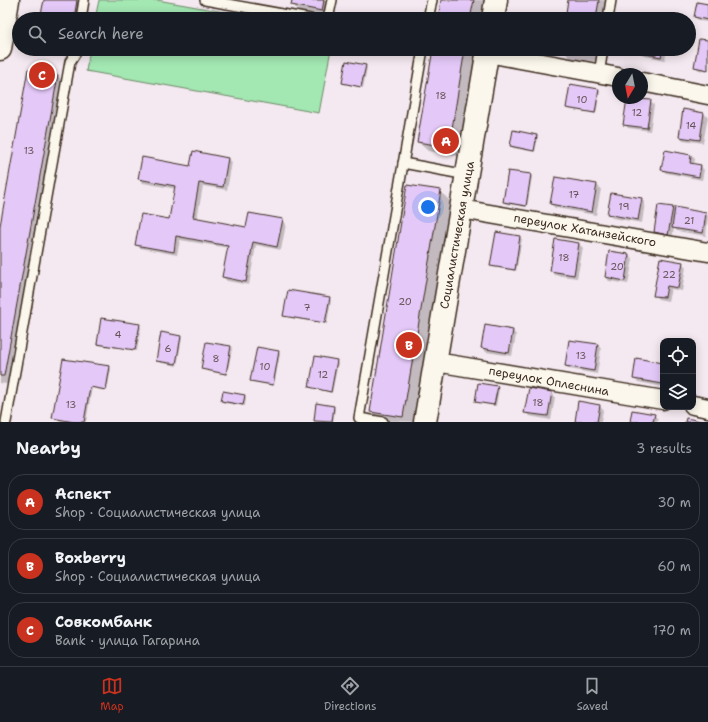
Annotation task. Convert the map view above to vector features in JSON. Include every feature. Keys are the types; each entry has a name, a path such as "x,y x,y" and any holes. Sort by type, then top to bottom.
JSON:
{"main road":[{"path":"0,49 8,0"},
{"path":"494,12 496,0"},
{"name":"Социалистическая улица","path":"426,422 487,56"}],"street":[{"path":"512,56 612,76"},
{"path":"648,83 708,95"},
{"name":"переулок Хатанзейского","path":"461,209 708,252"},
{"name":"переулок Оплеснина","path":"436,362 660,399"},
{"path":"696,406 708,408"}],"lane":[{"path":"82,12 84,0"},
{"path":"205,0 274,12"},
{"path":"329,12 332,0"},
{"path":"429,12 432,0"},
{"path":"609,12 611,0"},
{"path":"6,422 70,62 74,56"},
{"path":"383,422 359,418 422,56"},
{"path":"599,74 602,56"},
{"path":"404,164 467,175"}],"green space":[{"path":"99,0 157,0 225,12 96,12"},
{"path":"89,56 330,56 319,113 86,71"}],"building":[{"path":"44,0 77,0 75,12 41,12"},
{"path":"292,0 324,0 322,11 291,5"},
{"path":"441,0 474,0 471,12 439,12"},
{"path":"568,0 599,0 597,12 566,12"},
{"path":"697,2 708,4 708,20 696,17 695,12"},
{"path":"699,39 708,40 708,70 694,67"},
{"path":"432,56 464,56 449,147 417,142"},
{"path":"346,61 366,65 361,87 342,83"},
{"path":"28,69 58,75 4,376 0,376 0,226"},
{"path":"570,84 599,89 595,113 566,108"},
{"path":"648,100 651,100 647,128 623,125 626,104 648,104"},
{"path":"683,109 704,113 700,140 679,137"},
{"path":"513,130 537,135 534,151 510,146"},
{"path":"665,150 691,155 690,163 701,165 699,177 661,170"},
{"path":"193,151 228,158 223,187 199,183 193,217 246,227 249,213 283,219 277,247 253,242 246,282 222,277 228,246 176,236 174,252 135,245 141,214 169,219 175,186 138,179 142,157 190,166"},
{"path":"508,171 531,174 526,206 503,202"},
{"path":"555,177 597,184 592,212 550,204"},
{"path":"407,185 441,190 403,417 370,412"},
{"path":"611,193 642,198 638,220 607,214"},
{"path":"658,205 673,207 668,235 654,232"},
{"path":"675,207 706,213 703,233 672,228"},
{"path":"496,232 520,236 515,270 490,266"},
{"path":"555,239 579,243 574,275 550,271"},
{"path":"609,251 629,254 625,281 605,277"},
{"path":"660,258 683,262 678,288 667,286 665,297 653,296"},
{"path":"288,290 330,297 325,323 283,316"},
{"path":"101,318 140,324 135,350 97,344"},
{"path":"485,325 513,330 509,353 481,348"},
{"path":"161,332 181,336 176,364 156,361"},
{"path":"569,340 598,344 594,371 565,366"},
{"path":"206,342 231,346 226,374 201,369"},
{"path":"257,347 279,351 273,385 250,381"},
{"path":"315,356 337,360 331,392 309,387"},
{"path":"636,358 660,362 660,384 633,379"},
{"path":"63,359 110,366 106,390 90,387 84,422 74,422 52,418"},
{"path":"478,383 498,386 494,405 475,402"},
{"path":"529,388 552,392 548,416 524,413"},
{"path":"223,391 245,395 243,405 221,401"},
{"path":"578,401 600,405 597,422 575,422"},
{"path":"316,403 334,406 332,422 314,421"},
{"path":"632,410 655,414 653,422 630,422"},
{"path":"686,418 706,422 685,422"}],"place":[{"name":"Совкомбанк","path":"42,75"},
{"name":"Аспект","path":"446,141"},
{"name":"Boxberry","path":"409,345"}]}
